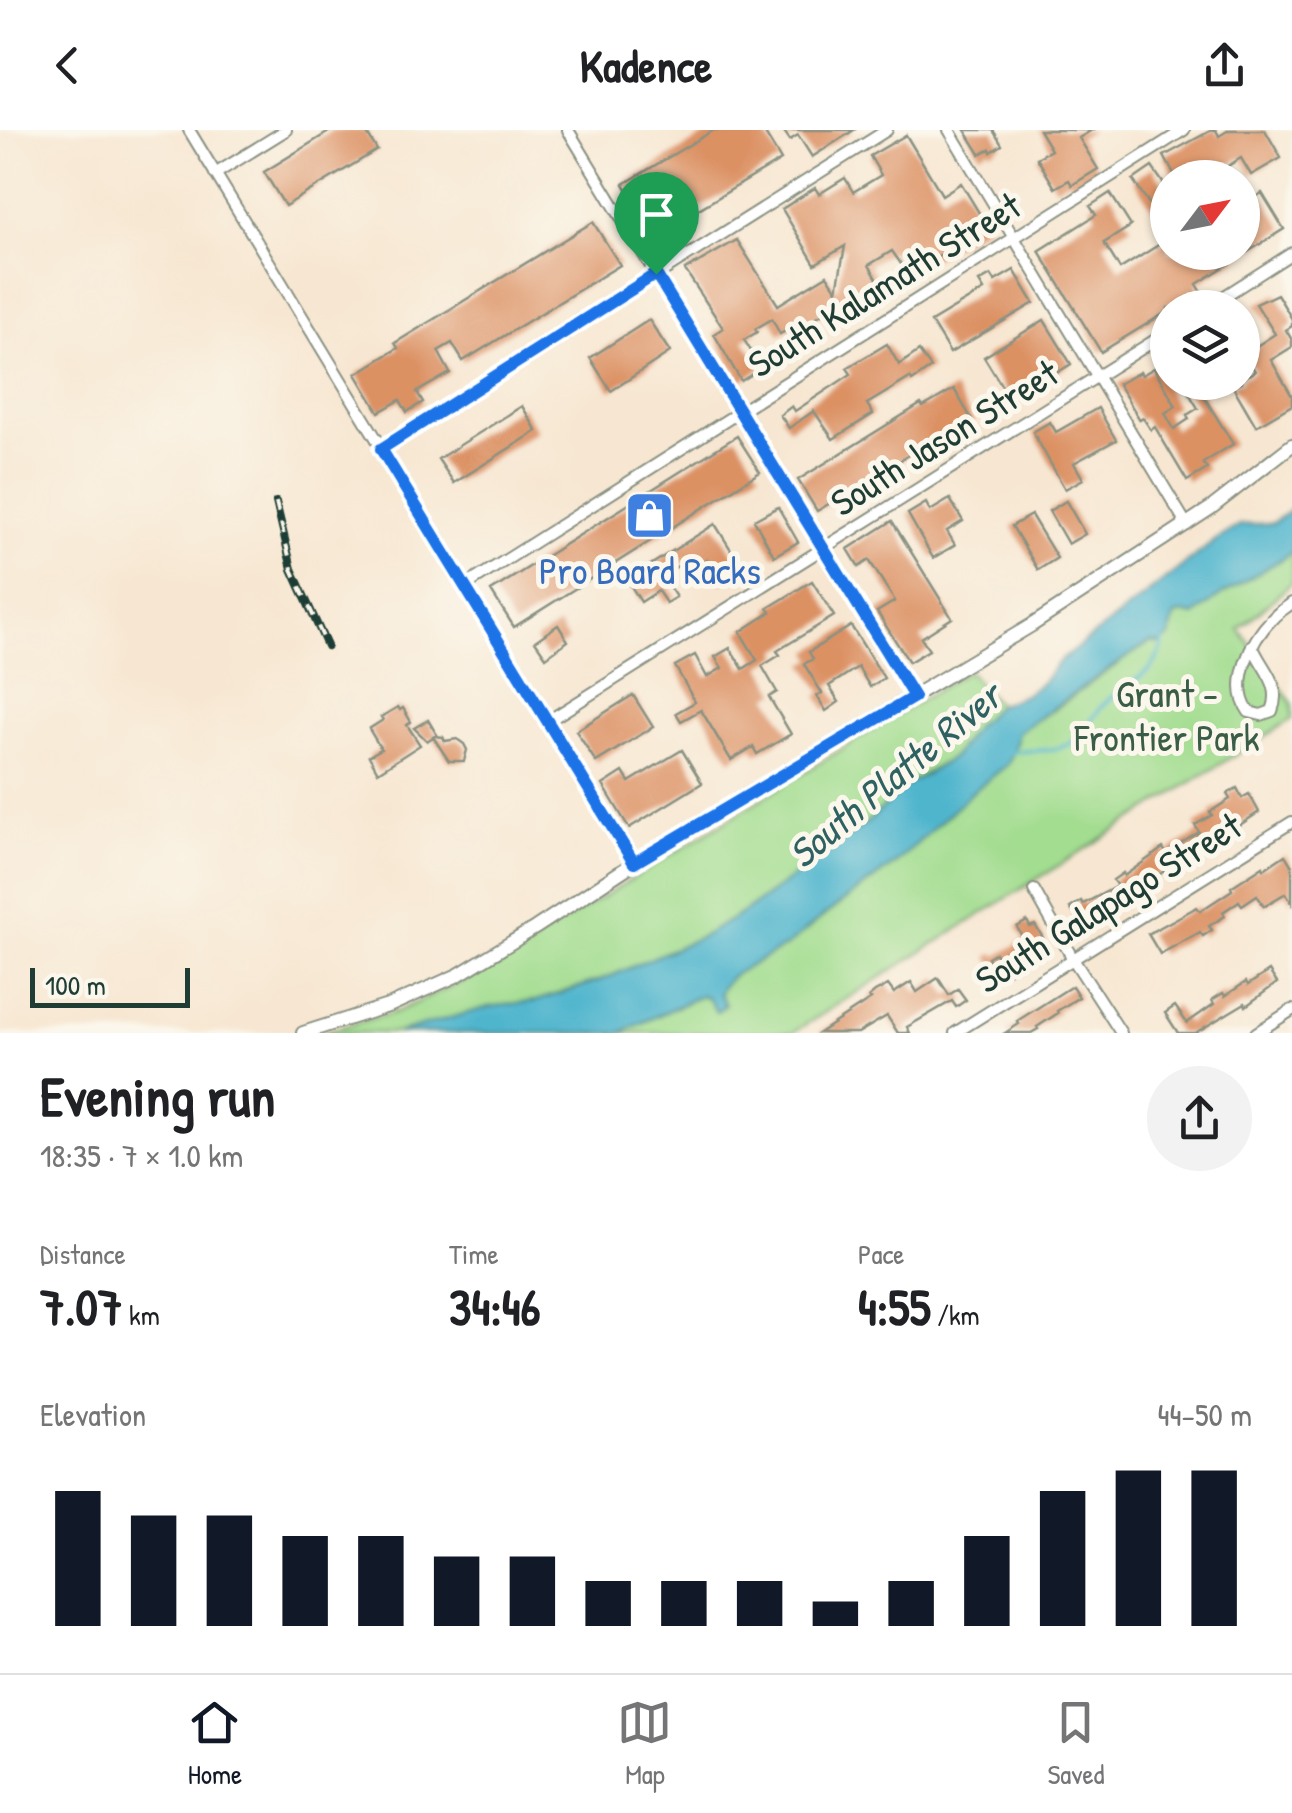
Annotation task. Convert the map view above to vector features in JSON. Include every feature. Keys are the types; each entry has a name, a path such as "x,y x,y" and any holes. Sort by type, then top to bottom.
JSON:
{"street":[{"path":"189,130 634,863"},
{"path":"215,174 286,130"},
{"path":"568,130 914,697"},
{"path":"381,449 887,130"},
{"path":"948,130 1187,525"},
{"name":"South Kalamath Street","path":"465,586 1184,130"},
{"path":"1234,290 1292,253"},
{"name":"South Jason Street","path":"548,721 1150,343"},
{"path":"302,1033 391,1005 458,974 634,863 914,697 1187,525 1292,445"},
{"path":"1252,645 1277,698 1272,711 1260,715 1249,712 1242,702 1247,656 1252,645 1273,618 1292,603"},
{"name":"South Galapago Street","path":"956,1033 1292,822"},
{"path":"1034,890 1120,1033"},
{"path":"1256,1033 1292,1010"}],"green space":[{"name":"Grant - Frontier Park","path":"1292,552 1292,583 1239,629 1292,703 1292,719 792,1033 620,1033 702,995 716,1011 725,1005 719,993 733,975 788,945 896,863 1008,764 1017,732 1151,642 1176,615 1194,616"},
{"path":"968,671 998,705 974,728 955,756 909,783 868,822 739,915 703,936 609,977 536,1001 490,1007 397,1033 320,1033 396,1012 477,975"}],"water":[{"path":"1292,509 1292,552 1194,616 1177,614 1170,637 1134,652 1018,732 1008,764 896,863 788,945 733,975 719,993 725,1005 716,1012 702,995 620,1033 397,1033 489,1007 536,1001 609,977 703,936 739,915 868,822 909,783 954,756 974,728 998,705 1025,695 1043,682 1058,663 1216,540 1240,525 1273,523"}],"building":[{"path":"332,130 365,130 377,150 285,206 264,172"},
{"path":"714,130 763,130 781,160 655,235 624,184"},
{"path":"783,130 854,130 812,157 798,135 790,140"},
{"path":"965,130 993,130 1002,145 980,154"},
{"path":"1039,130 1092,130 1079,138 1098,169 1072,185 1069,180 1055,188 1037,158 1051,150"},
{"path":"1212,130 1219,136 1229,130 1265,130 1281,158 1260,170 1260,160 1166,160 1164,156"},
{"path":"906,135 942,195 961,183 987,226 925,264 923,260 906,271 892,251 869,265 885,292 874,299 872,295 851,308 846,299 802,326 800,323 780,334 772,319 755,329 757,332 744,340 762,368 741,381 714,334 723,328 685,270 737,240 778,305 827,275 837,290 845,246 815,264 782,209 815,188 819,194 845,178 853,192 881,175 870,156"},
{"path":"1150,168 1150,205 1133,180"},
{"path":"1110,193 1131,226 1104,243 1120,269 1150,250 1150,270 1219,270 1197,284 1200,290 1150,290 1150,322 1101,352 1039,251 1096,215 1090,206"},
{"path":"1262,193 1284,229 1260,244 1260,194"},
{"path":"593,222 620,265 463,361 452,343 438,351 450,373 417,392 423,402 407,412 400,400 379,412 356,374 398,348 395,343"},
{"path":"1014,270 1034,303 950,353 931,322 984,290 979,282 991,275 995,281"},
{"path":"1277,294 1292,319 1292,326 1286,330 1292,347 1271,360 1292,396 1292,405 1256,426 1241,400 1260,400 1260,344 1275,334 1260,310 1260,302"},
{"path":"649,320 670,352 611,391 590,358"},
{"path":"1044,320 1071,364 1011,401 984,357"},
{"path":"887,344 899,365 919,351 931,368 867,404 873,414 833,439 814,411 789,428 780,415 792,406 795,411 851,374 847,368"},
{"path":"1150,370 1150,400 1173,400 1176,406 1165,413 1174,429 1198,408 1193,400 1206,400 1233,444 1203,463 1207,469 1187,481 1155,427 1151,430 1143,418 1140,420 1118,384 1140,372 1142,375"},
{"path":"954,389 974,423 945,440 942,435 817,511 798,480 921,404 923,407"},
{"path":"522,406 537,431 454,483 438,459"},
{"path":"1098,408 1116,440 1074,463 1083,479 1065,489 1033,432 1050,422 1056,432"},
{"path":"737,436 760,472 514,627 491,591"},
{"path":"950,499 963,521 947,531 955,545 933,558 908,514 926,503 930,511"},
{"path":"1066,501 1085,534 1068,544 1049,511"},
{"path":"778,507 798,542 774,556 754,520"},
{"path":"1031,515 1057,558 1038,570 1012,526"},
{"path":"892,521 952,618 921,638 929,650 909,662 877,612 895,601 869,560 859,567 848,549"},
{"path":"715,524 743,569 721,583 707,560 698,566 692,557 662,576 676,597 666,603 658,591 641,602 627,580"},
{"path":"812,581 834,616 777,651 780,655 762,666 777,692 769,697 791,734 757,754 753,747 731,760 701,710 681,721 676,713 695,702 675,666 695,655 707,677 722,668 715,657 730,648 743,669 757,660 740,632 771,612 768,608"},
{"path":"558,625 568,641 546,657 535,641"},
{"path":"851,626 884,678 870,687 858,667 829,686 839,702 826,711 817,696 822,693 804,664 813,659 809,652"},
{"path":"633,695 653,727 596,762 576,731"},
{"path":"398,707 403,708 411,722 407,725 420,745 378,772 369,756 381,749 369,729"},
{"path":"428,720 435,736 464,744 464,761 449,761 433,737 427,741 414,728"},
{"path":"682,750 702,783 629,828 603,785 623,772 629,782"},
{"path":"1237,788 1242,798 1249,794 1259,812 1118,902 1078,920 1070,908 1117,886 1113,880 1123,873 1124,876 1163,848 1166,853 1199,832 1195,825 1212,815 1210,812 1230,799 1227,794"},
{"path":"1285,855 1292,866 1292,903 1286,893 1264,906 1257,895 1242,905 1239,901 1209,926 1212,930 1203,936 1200,932 1160,954 1148,934 1197,907 1200,911"},
{"path":"1027,921 1030,927 1035,925 1045,941 1021,955 1026,963 1000,979 988,957 1024,940 1017,927"},
{"path":"1269,971 1277,983 1246,1006 1245,1003 1195,1033 1178,1033 1165,1013 1175,1006 1187,1023 1223,993 1225,996 1246,982 1248,985"},
{"path":"938,978 949,995 958,989 966,1000 956,1007 952,1001 907,1027 910,1033 898,1033 887,1016 858,1033 819,1033 888,985 894,993 911,982 917,992"},
{"path":"1072,986 1079,997 1038,1029 1031,1033 1005,1033 1019,1024 1017,1021"}],"waterway":[{"path":"1009,752 1057,748 1076,739 1101,707 1155,663 1163,640"}],"railway":[{"path":"276,502 292,569 327,646"}],"place":[{"name":"Pro Board Racks","path":"650,516"}],"route":[{"path":"656,274 914,697 634,863 381,449 656,274"}],"water label":[{"name":"South Platte River","path":"894,774"}]}
